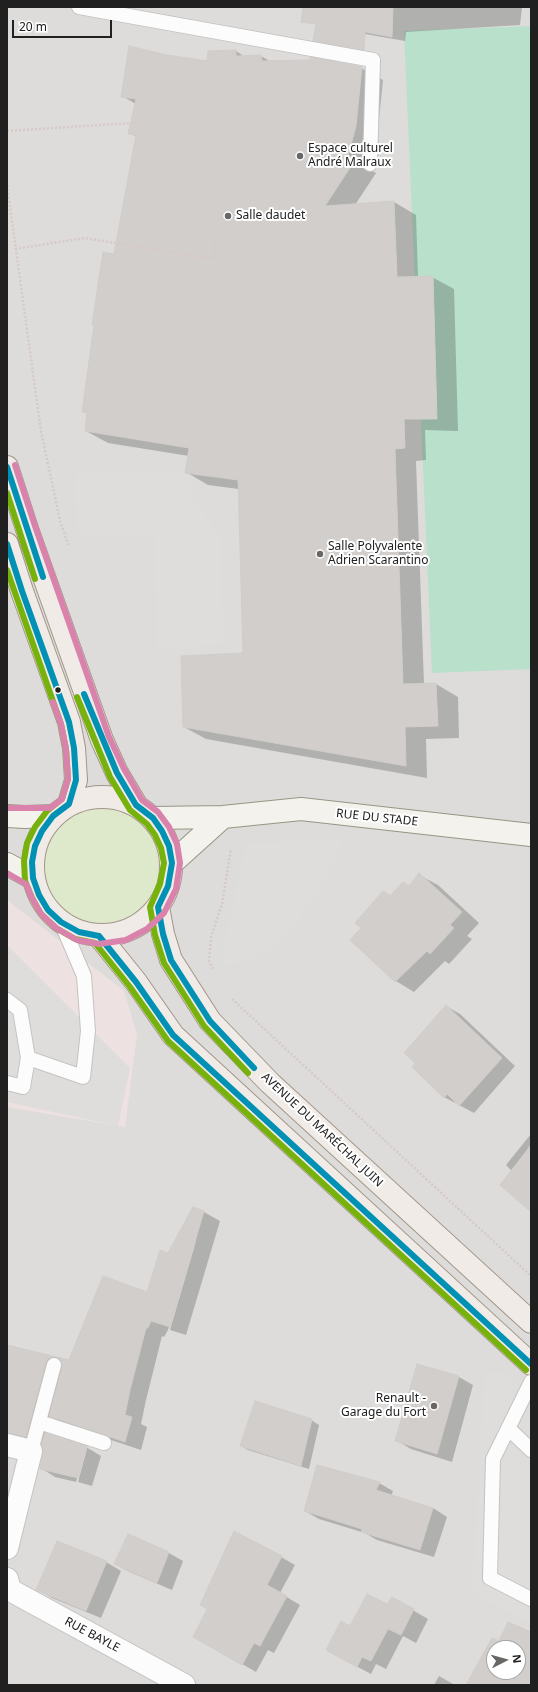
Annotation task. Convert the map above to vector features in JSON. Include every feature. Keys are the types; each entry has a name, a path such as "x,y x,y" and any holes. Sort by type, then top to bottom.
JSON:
{"main road":[{"path":"7,467 29,536 102,740 117,773 136,805"},
{"path":"7,544 22,591 69,722 74,748 76,780 61,810 42,831 35,846 32,862 33,878 39,895 45,905 61,922 79,932 99,936 122,933 142,923 158,907 168,886 172,862 169,846 162,831 153,818 136,805 121,798 104,796 87,798 61,810"},
{"name":"AVENUE DU MARÉCHAL JUIN","path":"158,907 163,934 171,960 210,1021 270,1083 531,1322"},
{"path":"99,936 136,982 174,1035 531,1364"}],"street":[{"name":"RUE DU STADE","path":"153,818 223,817 301,809 531,835"},
{"path":"7,816 25,817 61,810"},
{"path":"172,862 223,817"},
{"path":"7,864 33,878"},
{"path":"7,1445 31,1451 7,1548"},
{"name":"RUE BAYLE","path":"7,1579 10,1590 184,1685"}],"lane":[{"path":"79,7 373,60 370,164"},
{"path":"28,1058 83,1077 88,1031 84,976 61,922"},
{"path":"7,1000 20,1010 28,1058 23,1087 7,1083"},
{"path":"31,1451 54,1365"},
{"path":"531,1382 493,1459 490,1578 531,1599"},
{"path":"39,1422 104,1443"},
{"path":"508,1428 531,1450"}],"path":[{"path":"7,131 131,123 150,126"},
{"path":"7,185 41,431 60,521 69,547"},
{"path":"15,249 85,238 212,260 216,240"},
{"path":"215,975 209,961 211,937 222,904 231,848"},
{"path":"227,994 531,1276"}],"shaded area":[{"path":"7,7 531,7 531,1685 7,1685"},
{"path":"185,472 194,474 193,501 221,534 223,644 158,649 154,535 79,537 75,501 76,474"},
{"path":"344,839 318,894 278,945 238,964 221,964 246,844"},
{"path":"7,900 124,991 137,1034 125,1127 7,1107"},
{"path":"7,945 130,1068 118,1126 7,1102"},
{"path":"485,1371 504,1374 531,1401 531,1623 472,1593"}],"green space":[{"path":"531,26 531,669 432,673 404,31"},
{"path":"109,797 129,802 141,808 156,822 166,839 170,852 170,880 166,893 160,905 146,920 129,930 116,934 95,935 75,930 63,924 48,910 38,893 34,880 33,859 38,839 44,827 58,812 75,802 88,798"}],"building":[{"path":"303,7 393,7 392,37 365,32 364,50 313,41 316,24 301,22"},
{"path":"129,46 167,55 207,61 208,51 236,50 236,56 261,55 262,61 310,60 310,57 362,67 356,126 348,156 355,160 325,206 394,201 397,277 433,276 437,419 404,419 405,448 395,449 403,684 436,683 438,726 405,727 406,766 183,727 181,656 243,653 238,480 185,473 189,448 85,431 87,412 82,412 94,325 92,325 103,252 114,254 136,135 128,134 136,99 121,97"},
{"path":"419,873 462,912 450,925 454,928 430,954 427,951 395,982 350,940 361,928 355,923 383,891 390,896 403,882 409,886"},
{"path":"446,1005 502,1058 459,1106 447,1094 444,1098 412,1067 415,1063 404,1053"},
{"path":"531,1145 531,1212 500,1185"},
{"path":"193,1207 204,1211 170,1327 151,1321 148,1328 146,1328 125,1415 132,1417 125,1442 49,1416 62,1367 60,1359 56,1357 48,1359 46,1363 26,1437 7,1433 7,1345 69,1360 103,1276 147,1292 160,1250 168,1253"},
{"path":"417,1364 459,1376 437,1454 395,1441"},
{"path":"255,1401 312,1419 301,1466 240,1446"},
{"path":"45,1433 87,1446 78,1478 40,1469 43,1454 41,1445"},
{"path":"317,1465 380,1482 376,1490 433,1508 420,1550 361,1532 362,1529 304,1511"},
{"path":"234,1531 282,1556 267,1585 287,1596 260,1646 254,1643 242,1665 193,1637 207,1609 200,1605"},
{"path":"128,1534 169,1552 157,1583 114,1564"},
{"path":"57,1541 107,1561 86,1611 36,1590"},
{"path":"367,1594 387,1604 392,1597 414,1609 401,1635 388,1629 371,1661 362,1657 357,1667 326,1650 341,1621 350,1626"},
{"path":"508,1622 531,1632 531,1685 466,1685 486,1649 486,1680 526,1680 526,1640 499,1640"}],"transit line":[{"path":"7,873 26,884 41,914 56,928 77,940 99,944 126,940 147,929 164,913 176,889 180,863 177,844 169,827 158,812 142,800 124,769 109,737 15,465"},
{"path":"7,467 43,577"},
{"path":"7,493 35,579"},
{"path":"7,544 22,591 69,722 74,748 76,780 69,804 53,816 42,831 35,846 32,862 33,878 39,895 48,910 61,922 79,932 99,936 136,982 173,1035 531,1364"},
{"path":"7,570 61,724 66,749 68,779 62,799 47,811 35,827 27,843 24,861 25,881 41,914 56,928 75,939 95,943 130,987 168,1041 526,1370"},
{"path":"84,694 117,773 136,805 153,818 162,831 169,846 172,863 168,886 158,907 163,934 171,960 210,1021 254,1068"},
{"path":"77,697 110,777 130,810 147,824 155,835 161,848 164,863 160,884 150,907 155,935 164,963 204,1026 248,1073"},
{"path":"7,808 50,808 62,799 68,779 66,749 61,724 53,702"}],"place":[{"name":"Espace culturel André Malraux","path":"300,156"},
{"name":"Salle daudet","path":"228,216"},
{"name":"Salle Polyvalente Adrien Scarantino","path":"320,554"},
{"name":"Renault - Garage du Fort","path":"434,1406"}]}
